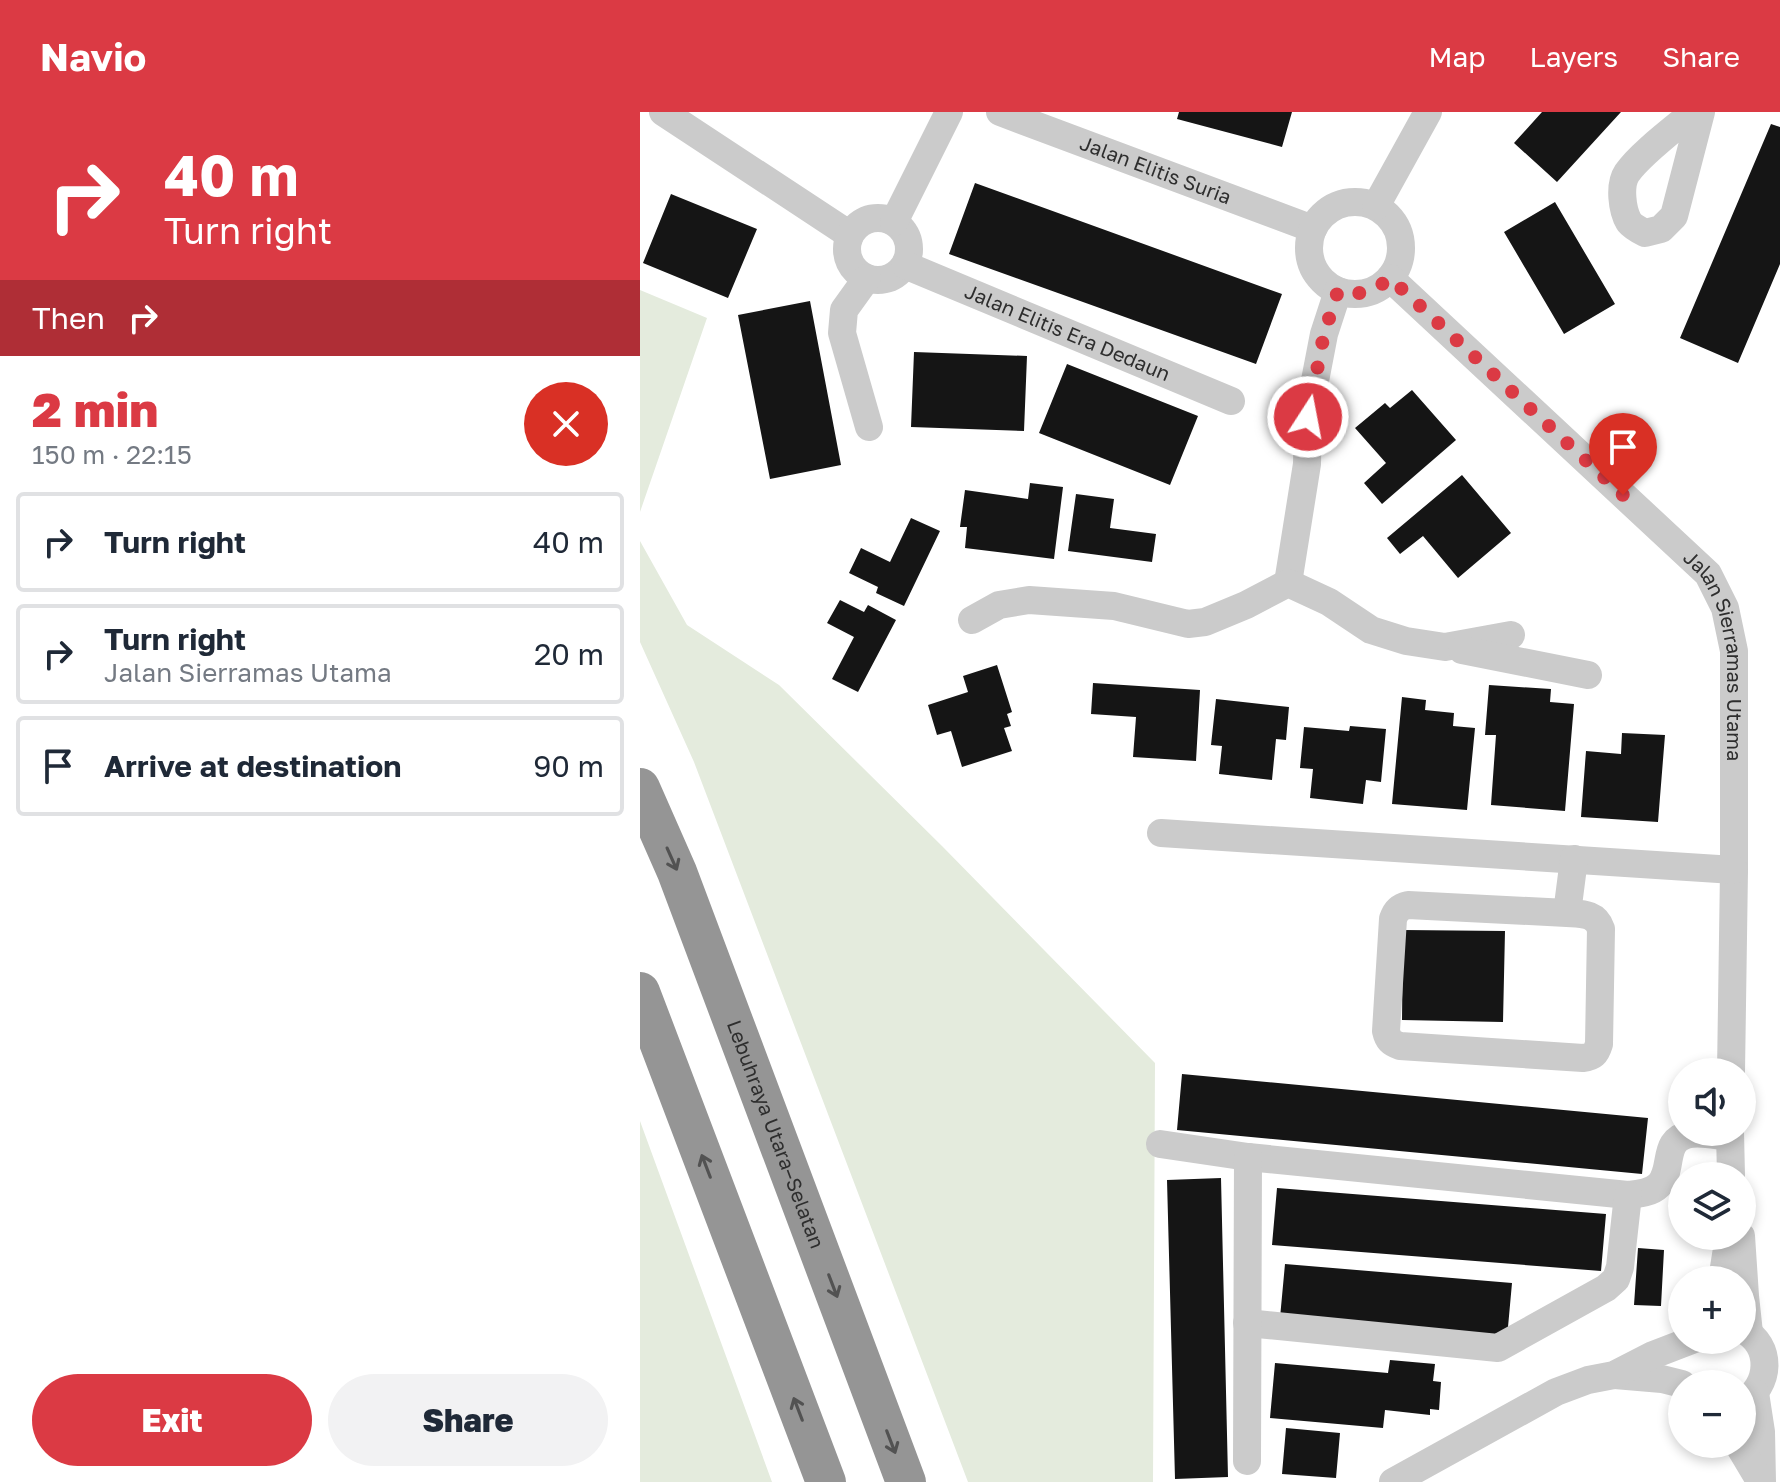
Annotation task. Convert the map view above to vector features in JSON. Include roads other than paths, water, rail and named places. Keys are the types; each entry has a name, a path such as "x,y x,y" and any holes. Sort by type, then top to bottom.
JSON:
{"highway":[{"name":"Lebuhraya Utara–Selatan","path":"640,788 677,872 906,1482"},
{"path":"640,992 826,1482"}],"street":[{"path":"663,112 850,235"},
{"path":"894,222 949,112"},
{"name":"Jalan Elitis Suria","path":"1000,112 1313,229"},
{"path":"1376,206 1428,112"},
{"path":"1694,112 1648,151 1626,175 1623,208 1630,225 1645,233 1661,229 1674,216 1701,112"},
{"path":"1347,202 1376,206 1396,225 1401,239 1398,266 1390,278 1366,293 1338,291 1325,283 1310,258 1309,244 1313,229 1321,217 1347,202"},
{"path":"875,218 894,222 907,237 909,246 905,265 892,277 867,278 851,265 847,255 850,235 856,227 875,218"},
{"name":"Jalan Elitis Era Dedaun","path":"905,265 1231,401"},
{"path":"867,278 844,310 842,333 869,427"},
{"name":"Jalan Sierramas Utama","path":"1390,278 1708,574 1725,608 1734,651 1731,1058"},
{"path":"1288,583 1307,464 1308,417 1324,334 1338,291"},
{"path":"972,620 999,605 1029,600 1114,606 1188,624 1221,616 1288,583"},
{"path":"1288,583 1329,602 1371,630 1406,641 1588,675"},
{"path":"1445,647 1511,635"},
{"path":"1161,833 1734,870"},
{"path":"1567,913 1574,859"},
{"path":"1401,907 1567,913 1594,918 1601,929 1599,1044 1597,1052 1591,1057 1400,1046 1388,1038 1393,919 1401,907"},
{"path":"1160,1144 1248,1157 1628,1195 1647,1192 1658,1186 1665,1175 1672,1146"},
{"path":"1247,1461 1248,1157"},
{"path":"1247,1323 1498,1348 1606,1288 1616,1279 1628,1195"},
{"path":"1756,1341 1764,1355 1765,1368 1756,1389"},
{"path":"1614,1375 1668,1349"},
{"path":"1393,1482 1556,1392 1588,1380 1614,1375 1668,1380"},
{"path":"1756,1418 1761,1432 1761,1482"},
{"path":"1746,1458 1761,1482"}]}
